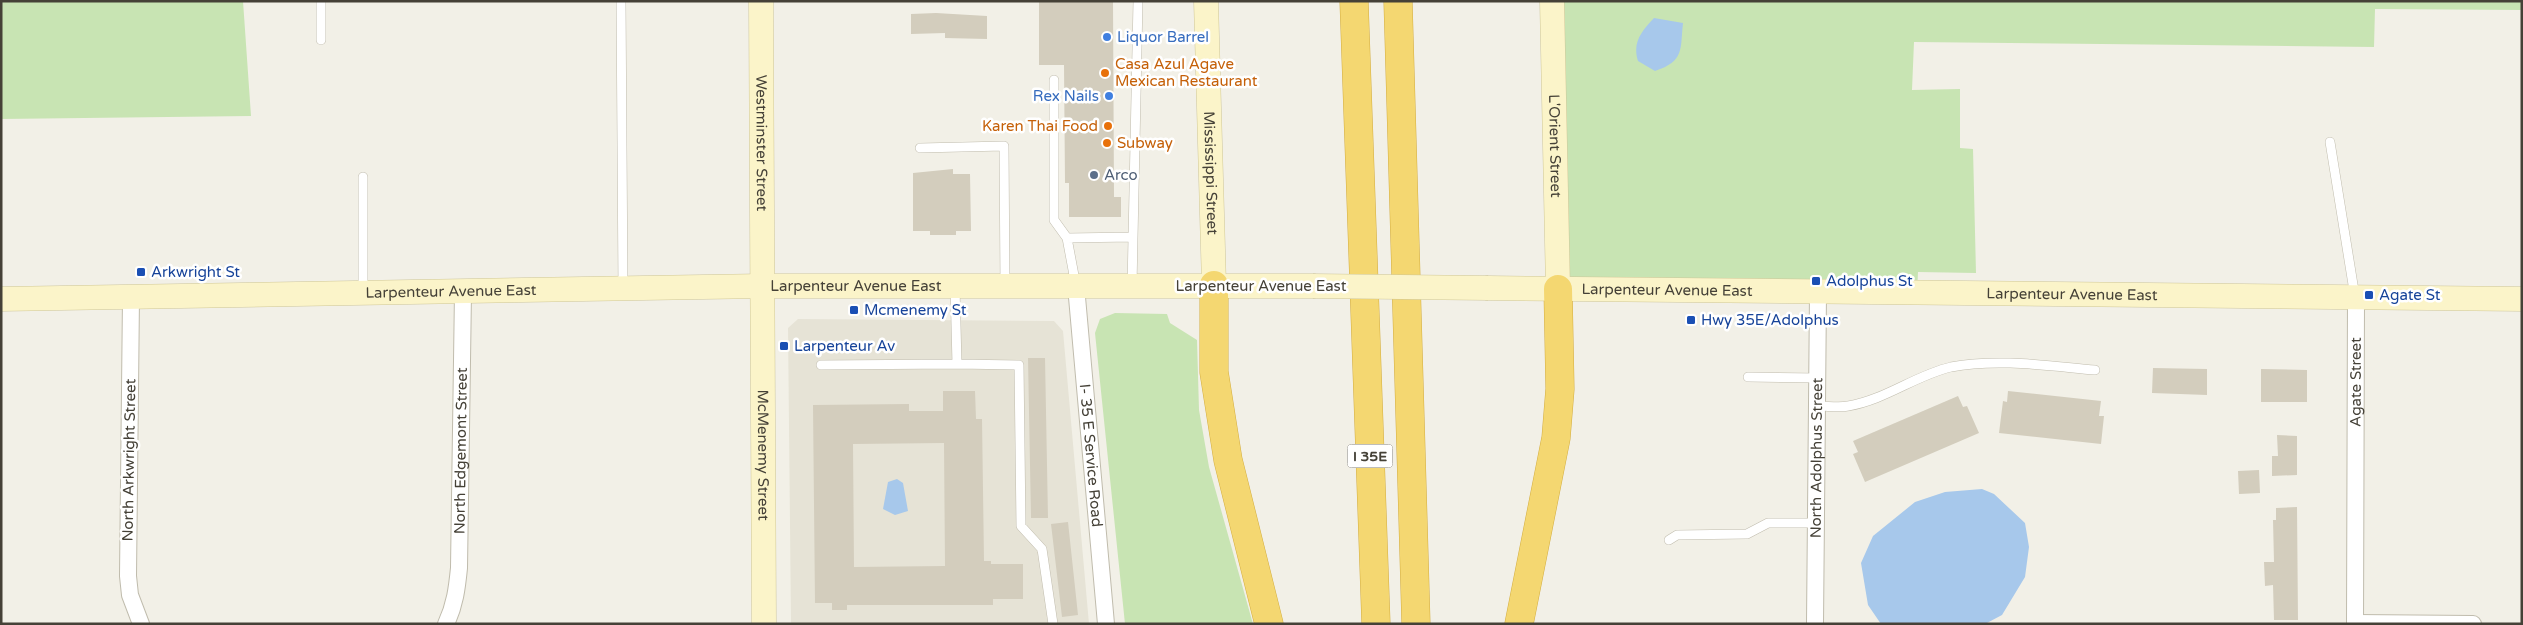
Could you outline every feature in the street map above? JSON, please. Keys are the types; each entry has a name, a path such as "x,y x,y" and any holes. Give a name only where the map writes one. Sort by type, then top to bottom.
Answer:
{"highway":[{"name":"I 35E","path":"1354,1 1376,624"},
{"name":"I 35E","path":"1398,1 1416,624"},
{"path":"1214,285 1214,372 1228,460 1269,624"},
{"path":"1519,624 1556,438 1560,389 1558,290"}],"main road":[{"name":"Westminster Street","path":"761,1 764,286"},
{"name":"Mississippi Street","path":"1206,1 1214,285"},
{"name":"L'Orient Street","path":"1552,1 1558,290"},
{"name":"Larpenteur Avenue East","path":"1,298 764,286 1214,285 1818,293 2522,299"},
{"name":"McMenemy Street","path":"764,286 764,624"}],"street":[{"name":"I- 35 E Service Road","path":"1076,286 1106,624"},
{"name":"North Edgemont Street","path":"449,617 457,593 463,292"},
{"name":"North Adolphus Street","path":"1815,624 1818,293"},
{"name":"North Arkwright Street","path":"131,297 128,576 130,595 140,622"},
{"name":"Agate Street","path":"2355,623 2356,298"},
{"path":"2355,623 2473,624"}],"lane":[{"path":"321,40 322,1"},
{"path":"621,1 623,289"},
{"path":"1132,286 1138,1"},
{"path":"1054,80 1054,220 1067,238 1076,286"},
{"name":"Agate Street","path":"2330,142 2356,298"},
{"path":"920,148 1004,146 1005,286"},
{"path":"363,177 363,293"},
{"path":"1067,238 1133,237"},
{"path":"956,286 957,364"},
{"path":"1818,406 1847,406 1864,402 1949,368 1975,364 2050,366 2095,370"},
{"path":"821,365 1019,365 1020,526 1042,549 1053,624"},
{"path":"1748,377 1818,378"},
{"path":"1669,540 1677,535 1747,534 1768,523 1817,523"}],"shaded area":[{"path":"798,319 1054,321 1063,331 1089,624 791,624 788,328"}],"green space":[{"path":"1,1 243,1 251,116 1,119"},
{"path":"1552,1 2522,1 2522,10 2375,9 2374,47 1914,42 1912,90 1960,89 1960,148 1973,149 1976,273 1918,272 1917,294 1558,289"},
{"path":"1115,313 1167,314 1170,323 1197,340 1199,410 1209,467 1253,624 1125,624 1095,333 1100,319"}],"water":[{"path":"1654,18 1683,23 1679,53 1672,63 1655,71 1638,61 1636,54 1639,37"},
{"path":"897,479 903,483 908,511 895,515 883,509 888,482"},
{"path":"1982,489 1994,494 2025,523 2029,547 2025,577 2002,615 1985,624 1881,624 1868,605 1861,563 1873,536 1915,502 1945,492"}],"building":[{"path":"1039,1 1113,1 1114,197 1121,197 1121,217 1069,217 1069,183 1065,183 1064,65 1039,65"},
{"path":"936,13 987,16 987,39 945,38 945,33 911,34 911,14"},
{"path":"953,169 953,174 970,174 971,231 956,231 956,235 930,235 930,231 913,231 913,173"},
{"path":"1028,358 1045,358 1048,518 1031,518"},
{"path":"2153,368 2207,369 2207,395 2152,393"},
{"path":"2261,369 2307,370 2307,402 2261,402"},
{"path":"943,391 975,391 976,419 982,419 984,561 991,561 991,564 1023,564 1023,599 993,599 993,605 847,605 847,610 832,610 832,603 815,603 813,405 909,404 909,411 943,411","holes":["944,443 945,566 854,567 853,444"]},
{"path":"2008,391 2101,401 2099,416 2104,416 2101,444 1999,433 2003,401 2007,402"},
{"path":"1958,396 1963,407 1967,406 1979,433 1865,482 1853,454 1858,452 1853,441"},
{"path":"2277,435 2297,436 2297,475 2272,476 2272,456 2278,456"},
{"path":"2259,470 2260,493 2239,494 2238,471"},
{"path":"2297,507 2298,620 2274,620 2273,585 2265,586 2264,562 2274,562 2273,520 2276,520 2276,508"},
{"path":"1068,522 1078,615 1062,617 1051,524"}],"place":[{"name":"Liquor Barrel","path":"1107,37"},
{"name":"Casa Azul Agave Mexican Restaurant","path":"1105,73"},
{"name":"Rex Nails","path":"1109,96"},
{"name":"Karen Thai Food","path":"1108,126"},
{"name":"Subway","path":"1107,143"},
{"name":"Arco","path":"1094,175"},
{"name":"Arkwright St","path":"141,272"},
{"name":"Adolphus St","path":"1816,281"},
{"name":"Agate St","path":"2369,295"},
{"name":"Mcmenemy St","path":"854,310"},
{"name":"Hwy 35E/Adolphus","path":"1691,320"},
{"name":"Larpenteur Av","path":"784,346"}]}
